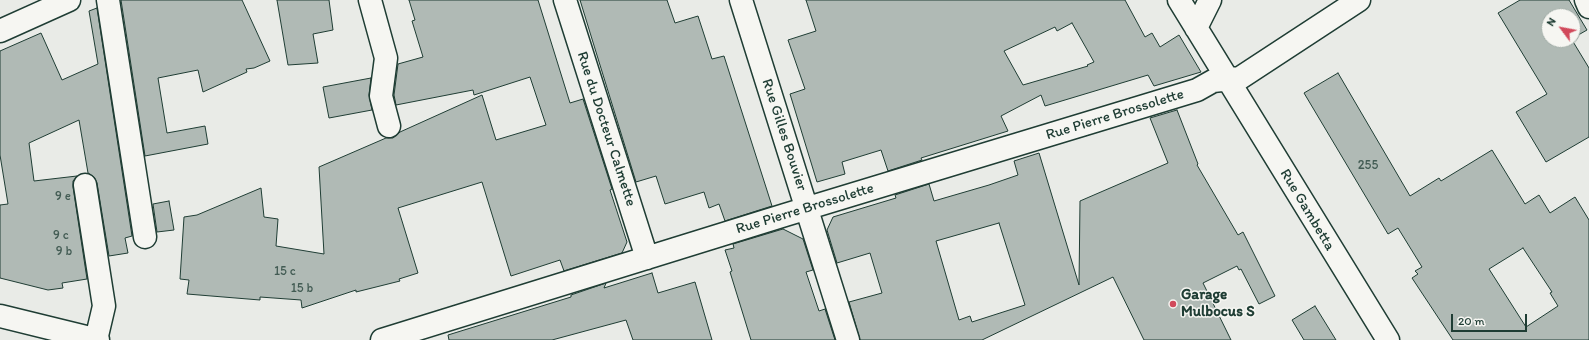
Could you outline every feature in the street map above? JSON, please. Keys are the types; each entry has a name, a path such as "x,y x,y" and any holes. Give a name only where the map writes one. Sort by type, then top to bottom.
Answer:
{"street":[{"path":"0,31 69,0"},
{"path":"108,0 145,237"},
{"path":"370,0 386,58 381,96 389,126"},
{"name":"Rue du Docteur Calmette","path":"565,0 647,258"},
{"name":"Rue Gilles Bouvier","path":"741,0 808,208 848,340"},
{"name":"Rue Gambetta","path":"1179,0 1388,340"},
{"path":"1196,28 1210,0"},
{"name":"Rue Pierre Brossolette","path":"382,340 808,208 1197,90 1213,81 1240,78 1359,0"},
{"path":"1586,0 1589,7"},
{"path":"0,316 97,340 104,306 85,185"}],"building":[{"path":"121,0 242,0 270,61 254,68 246,69 247,72 203,92 198,70 158,78 167,133 205,126 208,144 145,156"},
{"path":"277,0 329,0 333,30 313,34 318,63 288,65"},
{"path":"409,0 538,0 570,103 583,99 612,189 610,190 627,242 622,253 564,271 560,260 511,276 482,182 398,208 418,273 399,279 400,281 356,292 356,290 302,308 301,300 260,297 260,300 187,294 189,280 180,279 184,217 197,215 261,188 264,217 278,219 276,246 324,254 319,167 386,138 393,138 400,132 482,95 496,140 546,125 530,77 474,95 473,90 396,105 394,95 398,64 423,57 412,21 415,20"},
{"path":"580,0 667,0 675,23 698,16 712,59 724,56 772,206 725,221 719,204 709,208 704,192 665,204 656,176 636,182"},
{"path":"806,0 1125,0 1145,37 1152,33 1160,47 1179,35 1201,72 1154,86 1148,75 1045,106 1041,95 1001,116 1008,131 921,158 922,160 888,171 881,150 842,162 845,174 817,182 790,94 805,89 788,40 816,31","holes":["1072,23 1094,62 1087,65 1088,66 1023,85 1004,51 1055,27 1057,31"]},
{"path":"1520,0 1569,0 1574,8 1541,8 1541,48 1577,48 1589,68 1589,137 1546,162 1516,112 1547,94 1498,13"},
{"path":"97,8 132,236 125,238 128,253 109,256 97,183 94,177 88,173 79,120 29,143 34,181 77,176 73,181 73,187 87,279 62,283 63,288 48,290 0,278 0,205 8,204 0,155 0,51 41,33 62,80 98,64 89,11"},
{"path":"1581,20 1587,30 1581,33"},
{"path":"1338,73 1410,196 1439,178 1441,181 1492,150 1525,204 1539,195 1550,213 1575,197 1589,220 1589,340 1453,340 1412,278 1418,274 1415,271 1422,267 1398,228 1388,234 1304,93","holes":["1523,248 1552,292 1550,293 1558,306 1526,327 1489,269"]},
{"path":"371,78 369,95 372,110 329,118 323,87"},
{"path":"1177,110 1198,164 1197,165 1238,235 1243,232 1275,296 1259,304 1241,269 1239,270 1237,266 1203,283 1231,340 1144,340 1113,277 982,340 860,340 849,302 882,293 870,253 837,263 827,230 833,217 896,198 895,195 929,184 934,201 989,185 1018,175 1014,161 1039,153 1079,285 1080,201 1168,163 1150,118","holes":["999,223 1025,305 972,322 970,316 959,320 936,241"]},
{"path":"169,201 174,230 157,232 153,204"},
{"path":"783,229 803,239 813,270 806,272 819,311 825,309 835,340 751,340 730,272 732,271 725,250 734,248 733,244"},
{"path":"652,273 658,293 695,282 712,340 633,340 626,320 552,340 449,340 448,335 571,297 571,295 606,283 604,288"},
{"path":"1315,306 1336,340 1304,340 1292,320"}],"place":[{"name":"Garage Mulbocus S","path":"1173,304"}]}
